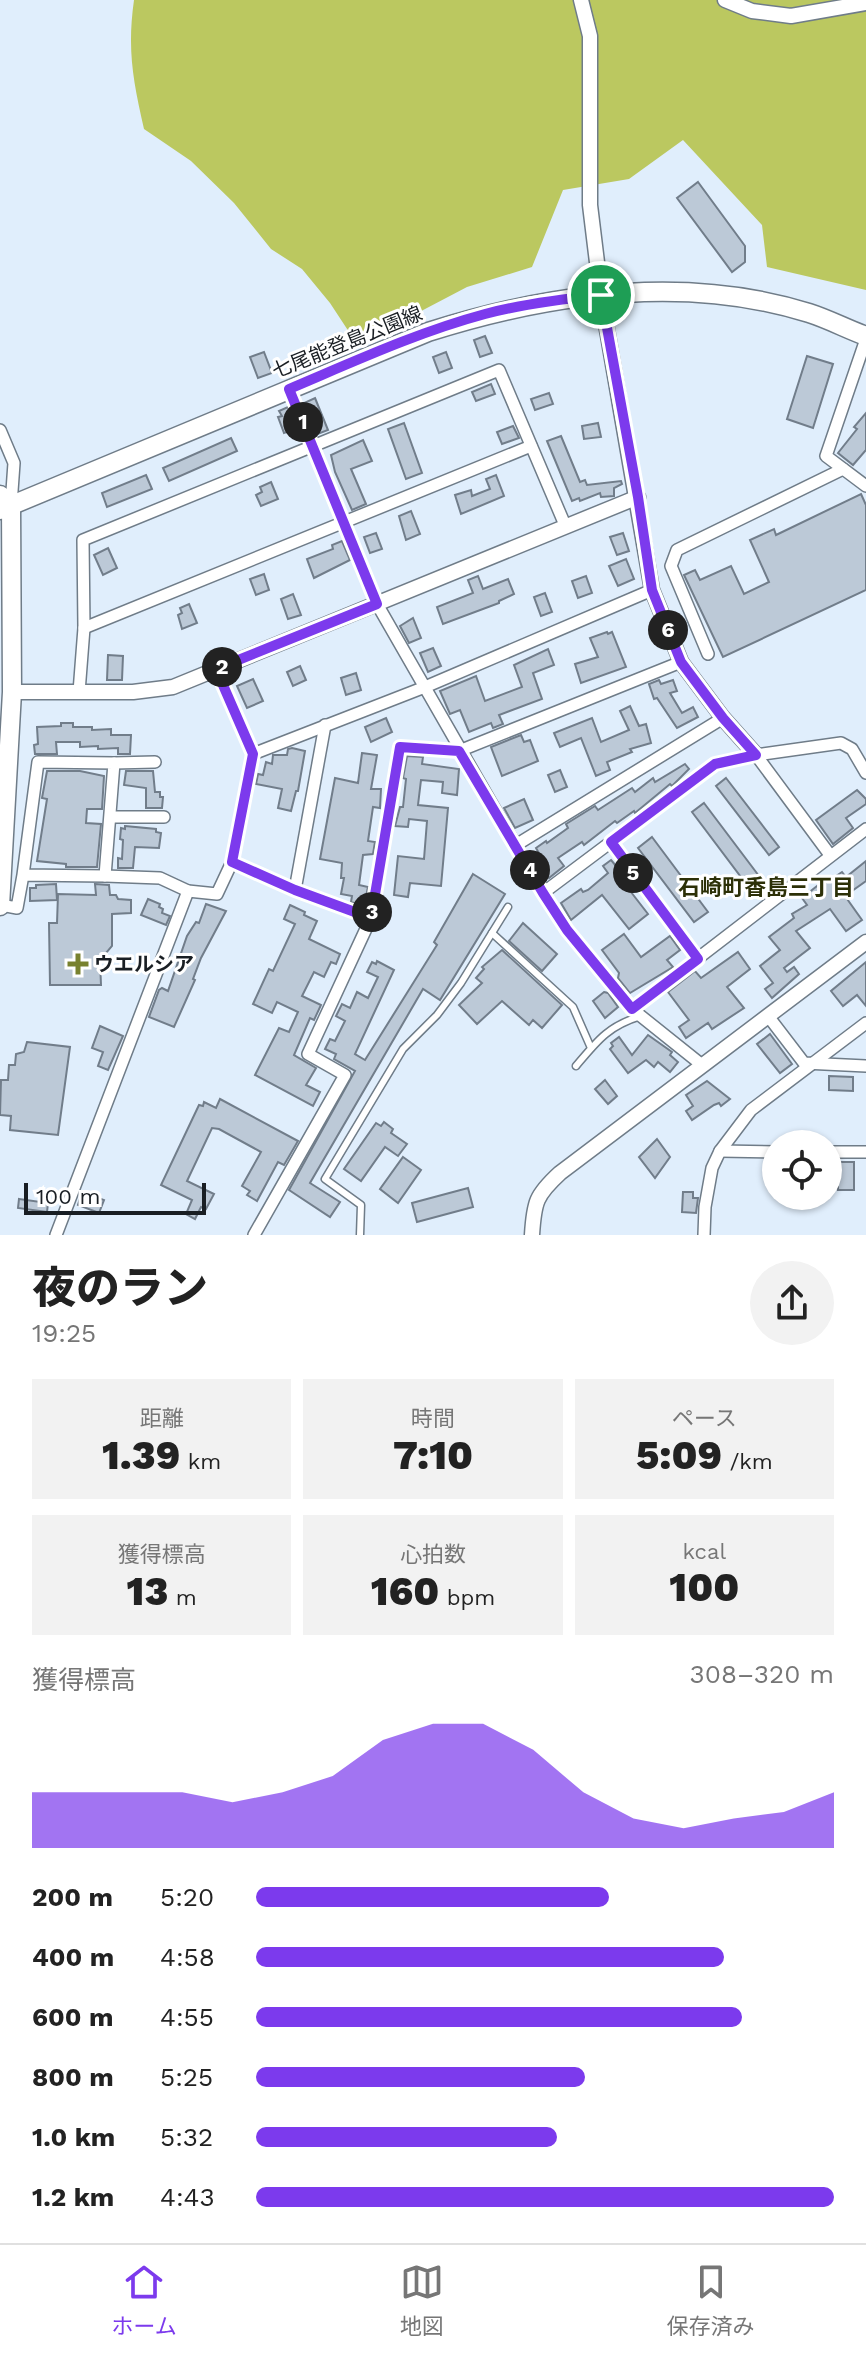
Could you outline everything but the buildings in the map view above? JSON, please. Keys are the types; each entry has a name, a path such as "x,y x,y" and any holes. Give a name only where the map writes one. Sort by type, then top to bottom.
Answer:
{"main road":[{"name":"七尾能登島公園線","path":"4,504 428,332 487,313 560,299 691,291 759,300 811,314 866,338"},
{"path":"0,905 12,692 4,504"}],"street":[{"path":"581,0 590,36 590,205 601,295 652,590 681,662 723,718 756,755 830,855"},
{"path":"725,0 752,11 791,16 866,3"},
{"path":"866,338 861,377 826,456 866,486"},
{"path":"79,692 84,628 83,540 499,370 565,525"},
{"path":"0,430 14,463 4,504"},
{"path":"312,445 377,604 543,893 567,930 636,1012 702,1065"},
{"path":"84,628 531,446"},
{"path":"708,654 671,566 677,550 843,469"},
{"path":"12,692 133,692 173,687 638,497"},
{"path":"253,754 425,687 652,590"},
{"path":"254,1235 345,1075 308,1054 371,918 400,747 459,751 681,662"},
{"path":"23,875 160,878 188,891 217,894 232,862 253,754 216,669"},
{"path":"516,845 723,718"},
{"path":"295,890 325,725"},
{"path":"543,893 715,764 841,743 852,749 866,773"},
{"path":"0,905 17,908 38,762 155,762"},
{"path":"105,876 114,763"},
{"path":"112,817 164,817"},
{"path":"636,1012 698,959 866,829"},
{"path":"611,842 698,959"},
{"path":"232,862 295,890 371,918"},
{"path":"56,1235 188,891"},
{"path":"532,1235 539,1192 560,1173 866,942"},
{"path":"768,1016 804,1063 866,1066"},
{"path":"704,1235 712,1168 720,1151 751,1110 866,1023"},
{"path":"720,1151 762,1152"},
{"path":"842,1152 866,1152"}],"lane":[{"path":"289,389 312,445"},
{"path":"360,1235 361,1205 325,1179 403,1049 453,994 508,907"},
{"path":"492,933 573,1007 591,1048"},
{"path":"576,1066 603,1033 636,1012"}],"green space":[{"path":"134,0 866,0 866,290 767,267 762,225 683,140 629,179 563,190 532,267 467,287 406,319 353,338 302,269 271,249 234,203 191,161 144,129 132,65"}],"place":[{"name":"ウエルシア","path":"78,964"}],"district":[{"name":"石崎町香島三丁目","path":"766,887"}],"route":[{"path":"601,295 652,590 681,662 723,718 756,755 715,764 611,842 698,959 632,1009 567,930 459,751 400,747 371,918 295,890 232,862 253,754 216,669 377,604 289,389 428,332 487,313 560,299 601,295"}]}
